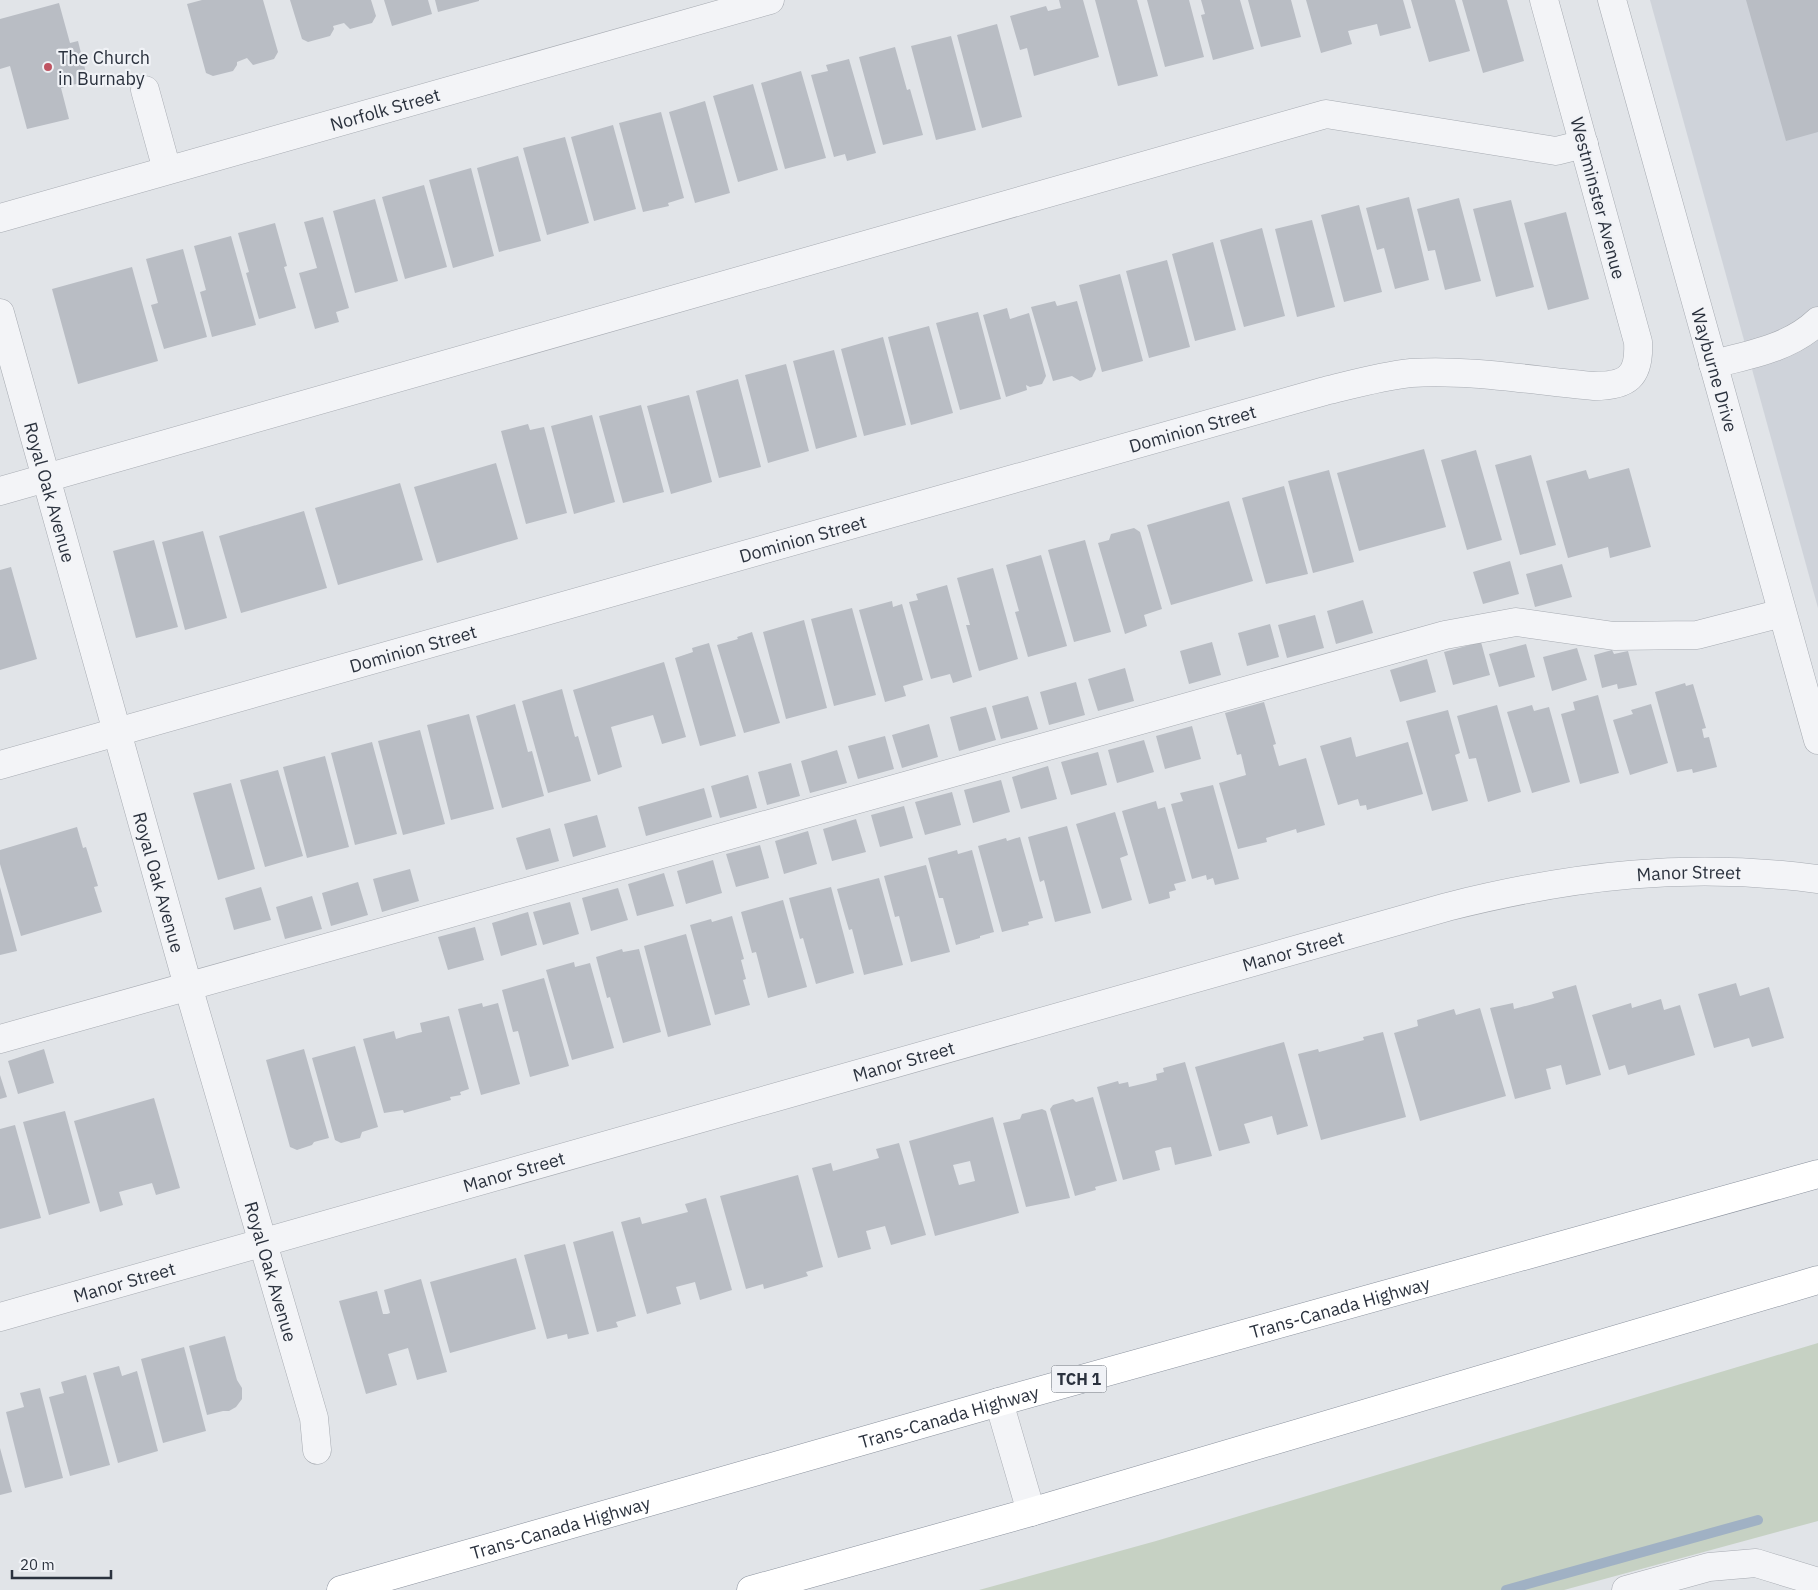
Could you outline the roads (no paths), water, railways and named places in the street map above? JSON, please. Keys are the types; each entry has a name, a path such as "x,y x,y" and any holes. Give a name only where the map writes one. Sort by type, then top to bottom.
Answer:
{"highway":[{"name":"Trans-Canada Highway","path":"341,1590 999,1402 1818,1174"},
{"path":"751,1590 1031,1512 1818,1280"}],"street":[{"name":"Norfolk Street","path":"0,218 770,0"},
{"name":"Westminster Avenue","path":"1544,0 1638,342 1636,366 1626,381 1614,385"},
{"name":"Wayburne Drive","path":"1612,0 1818,740"},
{"path":"144,90 167,170"},
{"path":"0,491 1326,114 1556,151 1584,144"},
{"name":"Royal Oak Avenue","path":"0,313 188,986 314,1418 317,1450"},
{"path":"1713,364 1757,353 1791,341 1818,321"},
{"name":"Dominion Street","path":"0,765 1370,380 1411,373 1443,373 1594,386 1614,385"},
{"path":"0,1039 1445,634 1516,622 1614,636 1697,635 1782,613"},
{"name":"Manor Street","path":"0,1317 1493,895 1552,883 1660,871 1698,870 1776,873 1818,879"},
{"path":"999,1402 1031,1512"},
{"path":"1626,1590 1709,1567 1756,1563 1818,1582"}],"waterway":[{"path":"1506,1590 1758,1520"}],"place":[{"name":"The Church in Burnaby","path":"48,67"}]}
